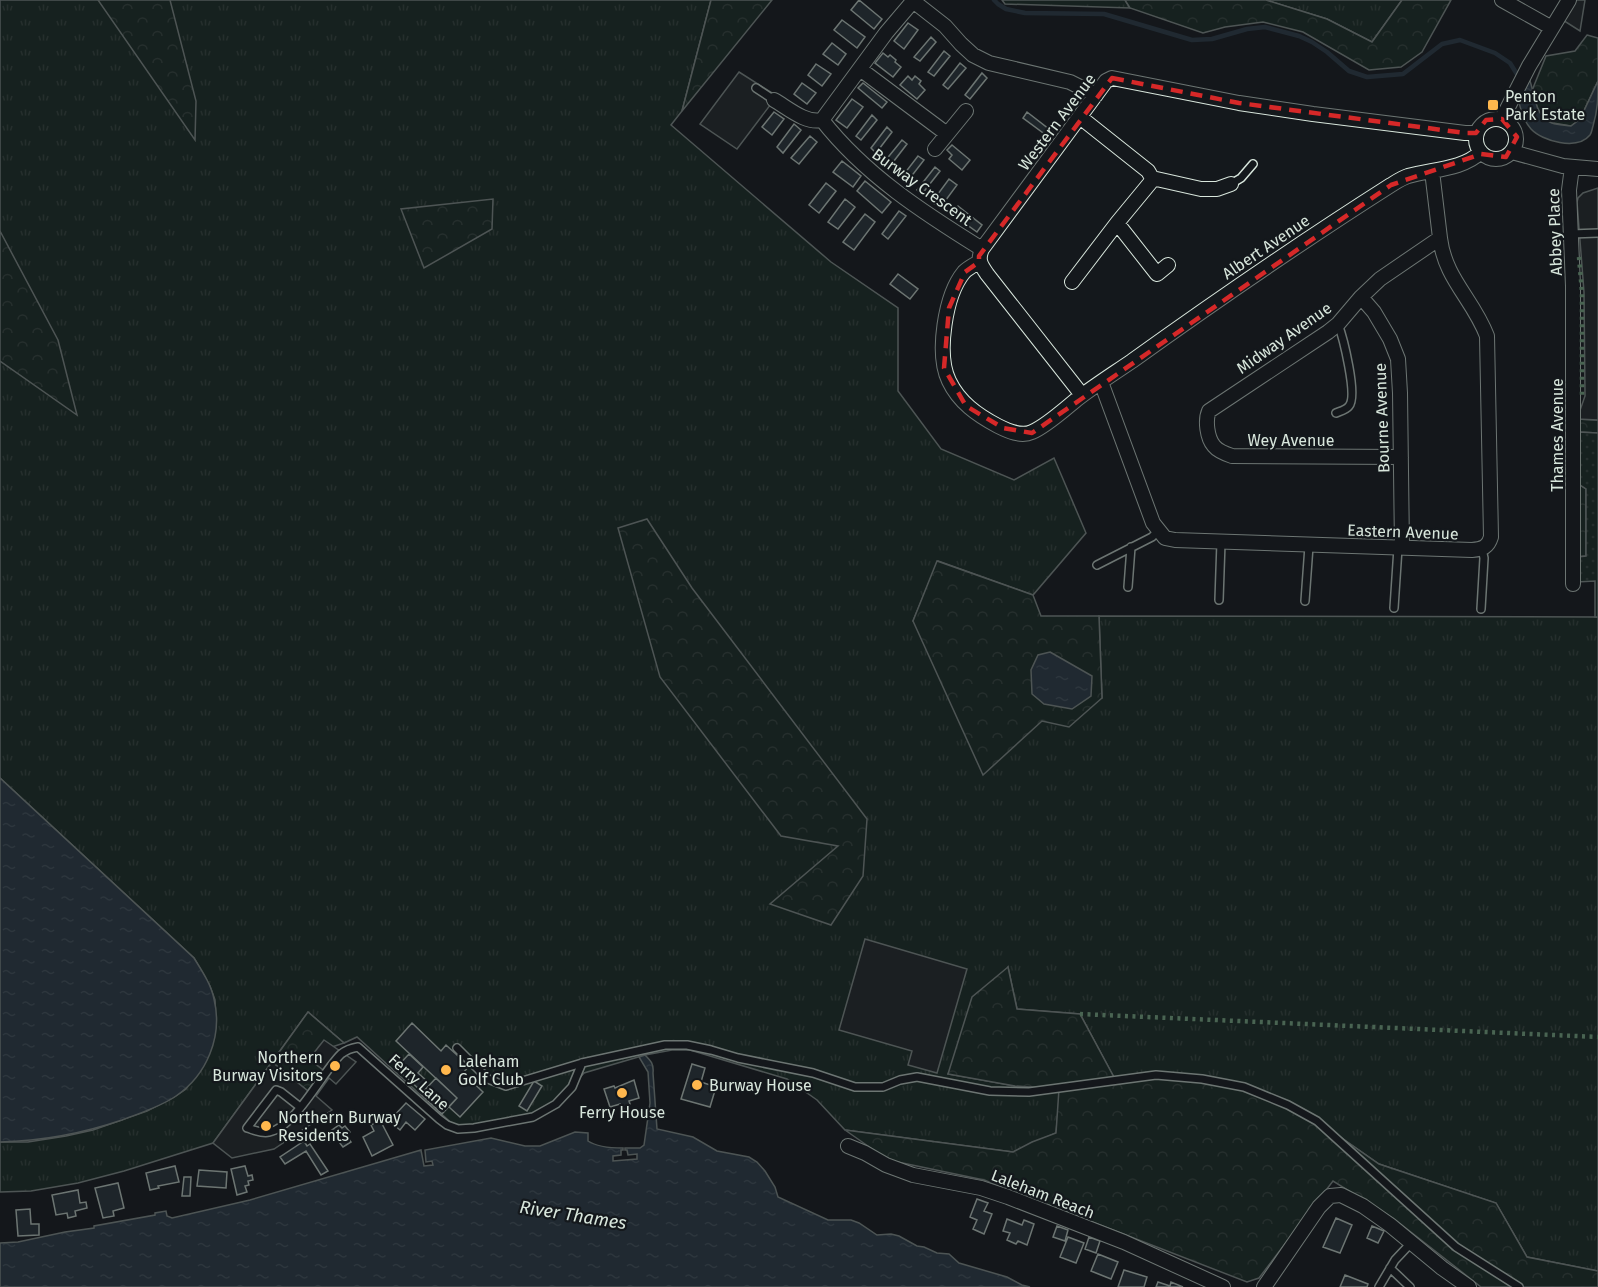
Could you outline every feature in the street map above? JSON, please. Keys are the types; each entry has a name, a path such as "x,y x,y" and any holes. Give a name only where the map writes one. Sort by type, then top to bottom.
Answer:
{"street":[{"path":"774,100 807,119 815,122 822,120 913,0 937,19 973,55 989,63 1070,82 1096,95"},
{"path":"1502,0 1552,28"},
{"path":"1502,119 1529,66 1569,0"},
{"path":"860,69 947,134"},
{"name":"Western Avenue","path":"1083,395 1032,433 1014,433 986,420 966,406 956,394 944,368 943,332 956,287 965,272 981,256 1106,81 1112,78 1239,103 1313,114 1476,133"},
{"path":"935,149 966,111"},
{"path":"1080,117 1148,171 1152,178 1201,189 1217,189 1231,184"},
{"path":"1502,119 1515,129 1516,145 1506,157 1498,160 1490,159 1478,148 1475,141 1476,133 1486,120 1502,119"},
{"name":"Burway Crescent","path":"822,120 857,159 981,256"},
{"name":"Albert Avenue","path":"1083,395 1222,297 1391,185 1406,177 1467,162 1481,152"},
{"name":"Abbey Place","path":"1512,152 1572,167 1569,190 1574,286"},
{"path":"1572,167 1598,169"},
{"path":"1432,171 1440,238"},
{"path":"1072,282 1152,178"},
{"path":"1117,223 1157,274 1168,265"},
{"name":"Midway Avenue","path":"1206,417 1209,411 1338,324 1380,279 1440,238"},
{"name":"Eastern Avenue","path":"1158,531 1166,538 1176,540 1309,546 1472,550 1482,549 1489,543 1491,537 1487,336 1478,315 1455,283 1446,265 1440,238"},
{"path":"981,256 1083,395"},
{"name":"Thames Avenue","path":"1573,584 1574,286"},
{"name":"Bourne Avenue","path":"1361,297 1374,312 1390,339 1398,359 1401,457 1400,548"},
{"path":"1101,382 1153,523 1158,531"},
{"name":"Wey Avenue","path":"1206,417 1209,436 1214,447 1232,456 1401,457"},
{"name":"Laleham Reach","path":"848,1146 886,1165 913,1175 981,1188 999,1194 1124,1242 1223,1287"},
{"path":"1264,1287 1319,1207 1330,1196 1341,1195 1363,1206 1390,1225 1469,1287"}],"lane":[{"path":"756,88 774,100"},
{"path":"1231,184 1253,164"},
{"path":"1572,234 1598,233"},
{"path":"1336,413 1349,407 1352,394 1346,352 1338,324"},
{"path":"1097,565 1152,537 1158,531"},
{"path":"1219,600 1221,542"},
{"path":"1305,601 1309,546"},
{"path":"1128,587 1131,547"},
{"path":"1394,608 1400,548"},
{"path":"1481,609 1484,558 1482,549"},
{"path":"457,1048 488,1079 506,1086 582,1063 665,1045 687,1045 813,1073 855,1087 883,1088 900,1080 917,1077 990,1091 1029,1092 1156,1075 1202,1079 1244,1087 1317,1121 1456,1247 1519,1287"},
{"name":"Ferry Lane","path":"300,1107 341,1054 348,1049 358,1047 439,1119 458,1129 533,1117 556,1104 572,1087 582,1063"},
{"path":"276,1090 282,1092 300,1107 279,1129 263,1133 247,1128 276,1090"},
{"path":"1379,1287 1395,1260 1411,1243"},
{"path":"1390,1268 1410,1287"}],"highlighted area":[{"path":"1112,78 1239,103 1465,133 1476,133 1486,120 1502,119 1517,137 1506,157 1481,154 1391,185 1032,433 1003,428 966,406 944,368 949,308 965,272 979,262 979,256"}],"green space":[{"path":"0,0 711,0 682,111 671,125 831,262 898,308 898,391 941,449 1014,480 1054,458 1086,533 1033,595 938,561 913,621 1042,721 1102,698 1099,616 1598,617 1598,1271 1527,1257 1496,1203 1379,1164 1317,1121 1116,1081 1080,1014 1017,1009 1008,967 948,1074 1015,1086 1060,1089 1056,1133 1013,1152 845,1130 817,1100 787,1079 690,1050 672,1050 645,1055 584,1073 556,1104 533,1117 458,1129 357,1037 344,1043 308,1012 213,1143 78,1183 31,1191 0,1192 0,1142 28,1142 93,1130 147,1111 174,1097 186,1089 216,1027 215,1000 194,958 0,778"},
{"path":"98,0 170,0 196,101 195,140"},
{"path":"711,0 772,0 682,111"},
{"path":"1002,0 1125,0 1130,8 1005,4"},
{"path":"1125,0 1266,0 1327,19 1372,42 1402,0 1451,0 1422,52 1401,67 1369,70 1303,32 1263,22 1225,27 1203,33 1130,8"},
{"path":"1266,0 1402,0 1372,42 1327,19"},
{"path":"1587,35 1598,38 1598,81 1580,119 1571,126 1553,123 1545,119 1537,108 1533,88 1546,56 1575,51"},
{"path":"493,199 492,229 424,268 401,209"},
{"path":"0,231 58,340 77,415 0,361"},
{"path":"1577,419 1598,420 1598,433 1578,432"},
{"path":"1578,432 1598,433 1598,617 1595,617 1595,581 1577,582 1577,557 1586,556 1586,489 1577,483"},
{"path":"1577,483 1586,489 1586,556 1577,557"},
{"path":"647,519 692,588 867,819 863,876 831,925 770,904 838,846 781,836 660,677 618,528"},
{"path":"937,561 1033,595 1041,616 1099,616 1102,698 1069,727 1042,721 983,775 913,621"},
{"path":"1008,967 1017,1009 1080,1014 1116,1081 1156,1075 1244,1087 1317,1121 1379,1164 1496,1203 1527,1257 1598,1271 1598,1287 1481,1287 1393,1218 1333,1181 1259,1278 1247,1282 984,1180 888,1160 845,1130 1013,1152 1056,1133 1059,1089 1015,1086 948,1074 972,997"},
{"path":"308,1012 344,1043 309,1058 324,1070 308,1091 272,1062"}],"shaded area":[{"path":"1569,0 1585,0 1580,31 1558,17"},
{"path":"739,72 777,96 737,149 700,124"},
{"path":"1598,188 1598,420 1577,419 1585,396 1584,292 1577,202 1583,193"},
{"path":"865,939 967,969 937,1073 908,1065 912,1051 839,1030"},
{"name":"Northern Burway Residents","path":"324,1040 356,1062 336,1084 329,1078 316,1096 332,1110 274,1149 232,1158 213,1143 272,1062 308,1091 323,1070 309,1059"}],"water":[{"path":"1529,78 1538,110 1546,120 1571,126 1580,119 1598,81 1597,109 1590,135 1584,140 1569,143 1551,140 1531,129 1524,118 1518,99"},
{"path":"1050,652 1092,676 1091,696 1072,709 1044,704 1032,694 1031,670 1038,655"},
{"path":"0,778 194,958 213,993 216,1027 210,1054 204,1066 187,1087 176,1096 150,1110 76,1133 0,1142"},
{"name":"River Thames","path":"645,1055 653,1067 657,1129 693,1137 717,1151 749,1157 765,1171 778,1197 828,1220 851,1220 877,1235 899,1236 917,1246 937,1253 949,1254 959,1263 1007,1277 1030,1287 0,1287 0,1243 18,1242 94,1228 94,1226 166,1211 167,1216 172,1218 250,1200 421,1150 424,1166 433,1165 432,1161 426,1162 425,1150 491,1138 525,1146 540,1146 575,1132 588,1133 588,1141 596,1145 623,1148 621,1155 613,1156 613,1161 637,1159 637,1154 628,1155 625,1148 640,1148 644,1145 650,1103 648,1072 639,1057"}],"building":[{"path":"859,0 882,19 874,29 851,10"},
{"path":"842,20 865,37 857,48 834,30"},
{"path":"908,23 918,30 904,49 894,41"},
{"path":"931,37 936,42 920,61 914,57"},
{"path":"832,43 846,54 838,65 823,54"},
{"path":"944,51 950,56 934,76 928,72"},
{"path":"883,53 888,57 890,55 901,67 893,77 875,63"},
{"path":"960,63 966,68 948,89 943,85"},
{"path":"816,64 831,74 822,86 808,75"},
{"path":"982,73 987,78 970,99 965,95"},
{"path":"908,76 912,80 915,76 921,81 919,84 925,90 917,99 900,85"},
{"path":"802,83 816,93 807,104 794,94"},
{"path":"863,83 887,102 882,108 858,88"},
{"path":"852,99 863,107 847,128 836,120"},
{"path":"774,112 784,119 772,135 762,127"},
{"path":"1027,112 1054,133 1050,138 1023,118"},
{"path":"872,115 877,120 861,140 856,136"},
{"path":"794,124 801,130 783,153 777,147"},
{"path":"887,127 892,132 876,153 871,148"},
{"path":"810,136 817,142 799,164 791,158"},
{"path":"902,140 907,144 890,166 885,161"},
{"path":"952,145 970,160 962,170 949,159 952,155 947,150"},
{"path":"918,156 924,160 907,182 901,178"},
{"path":"842,161 861,176 853,187 833,172"},
{"path":"935,167 940,171 922,194 917,190"},
{"path":"949,179 957,185 940,208 932,202"},
{"path":"865,181 891,202 882,213 857,191"},
{"path":"826,183 836,191 819,213 809,205"},
{"path":"845,199 855,207 838,229 828,222"},
{"path":"958,206 982,225 977,232 952,214"},
{"path":"899,211 906,216 888,239 882,234"},
{"path":"865,214 875,222 854,250 843,242"},
{"path":"898,274 918,289 910,299 890,284"},
{"name":"Laleham Golf Club","path":"412,1023 441,1051 446,1045 469,1066 463,1073 483,1092 460,1117 449,1107 457,1098 396,1041"},
{"path":"409,1054 423,1067 418,1073 427,1081 420,1090 396,1068"},
{"name":"Burway House","path":"692,1064 705,1068 701,1082 716,1087 710,1107 681,1099"},
{"path":"436,1078 457,1098 442,1114 421,1094"},
{"name":"Ferry House","path":"634,1080 639,1098 629,1101 630,1104 624,1109 620,1107 620,1104 610,1107 604,1089 614,1086 615,1088"},
{"path":"534,1081 542,1086 527,1111 519,1106"},
{"path":"406,1103 425,1119 415,1130 406,1122 400,1130 394,1125 398,1121 393,1117"},
{"path":"380,1120 393,1145 372,1156 363,1137 374,1131 371,1125"},
{"path":"339,1125 342,1128 345,1126 350,1132 346,1135 351,1142 343,1147 335,1137 330,1142 325,1135"},
{"path":"304,1141 307,1146 310,1144 328,1171 321,1175 306,1151 285,1164 280,1157"},
{"path":"175,1166 179,1182 150,1190 146,1173"},
{"path":"245,1166 248,1176 252,1175 253,1180 248,1181 249,1185 245,1186 247,1192 237,1195 231,1169"},
{"path":"199,1170 227,1172 226,1188 197,1186"},
{"path":"184,1177 191,1177 190,1196 182,1196"},
{"path":"118,1183 124,1208 113,1211 114,1216 103,1218 95,1188"},
{"path":"78,1190 80,1203 86,1202 87,1208 75,1211 76,1216 68,1218 67,1213 56,1215 52,1195"},
{"path":"977,1199 988,1203 984,1211 992,1214 984,1234 973,1229 977,1220 970,1217"},
{"path":"30,1209 31,1224 39,1224 39,1235 18,1236 16,1210"},
{"path":"1336,1218 1352,1225 1340,1253 1323,1247"},
{"path":"1007,1219 1022,1225 1024,1220 1034,1224 1027,1245 1007,1240 1010,1233 1003,1231"},
{"path":"1057,1226 1068,1230 1065,1241 1053,1237"},
{"path":"1372,1226 1384,1231 1378,1243 1367,1238"},
{"path":"1068,1237 1084,1243 1076,1263 1060,1257"},
{"path":"1089,1237 1100,1241 1096,1253 1085,1249"},
{"path":"1098,1254 1118,1262 1111,1279 1091,1271"},
{"path":"1124,1270 1147,1277 1144,1287 1118,1287"},
{"path":"1345,1275 1368,1284 1367,1287 1340,1287"},
{"path":"1158,1282 1170,1286 1171,1282 1183,1287 1156,1287"}],"waterway":[{"path":"994,0 1006,9 1025,13 1104,14 1192,40 1212,39 1247,29 1265,27 1312,42 1349,71 1367,77 1403,74 1442,44 1460,40 1495,53 1510,63 1520,79"}],"hedge":[{"path":"1579,257 1582,292 1582,395"},
{"path":"1080,1014 1598,1037"}],"place":[{"name":"Penton Park Estate","path":"1493,105"},
{"name":"Northern Burway Visitors","path":"335,1066"},
{"name":"Laleham Golf Club","path":"446,1070"},
{"name":"Burway House","path":"697,1085"},
{"name":"Ferry House","path":"622,1093"},
{"name":"Northern Burway Residents","path":"266,1126"}]}
